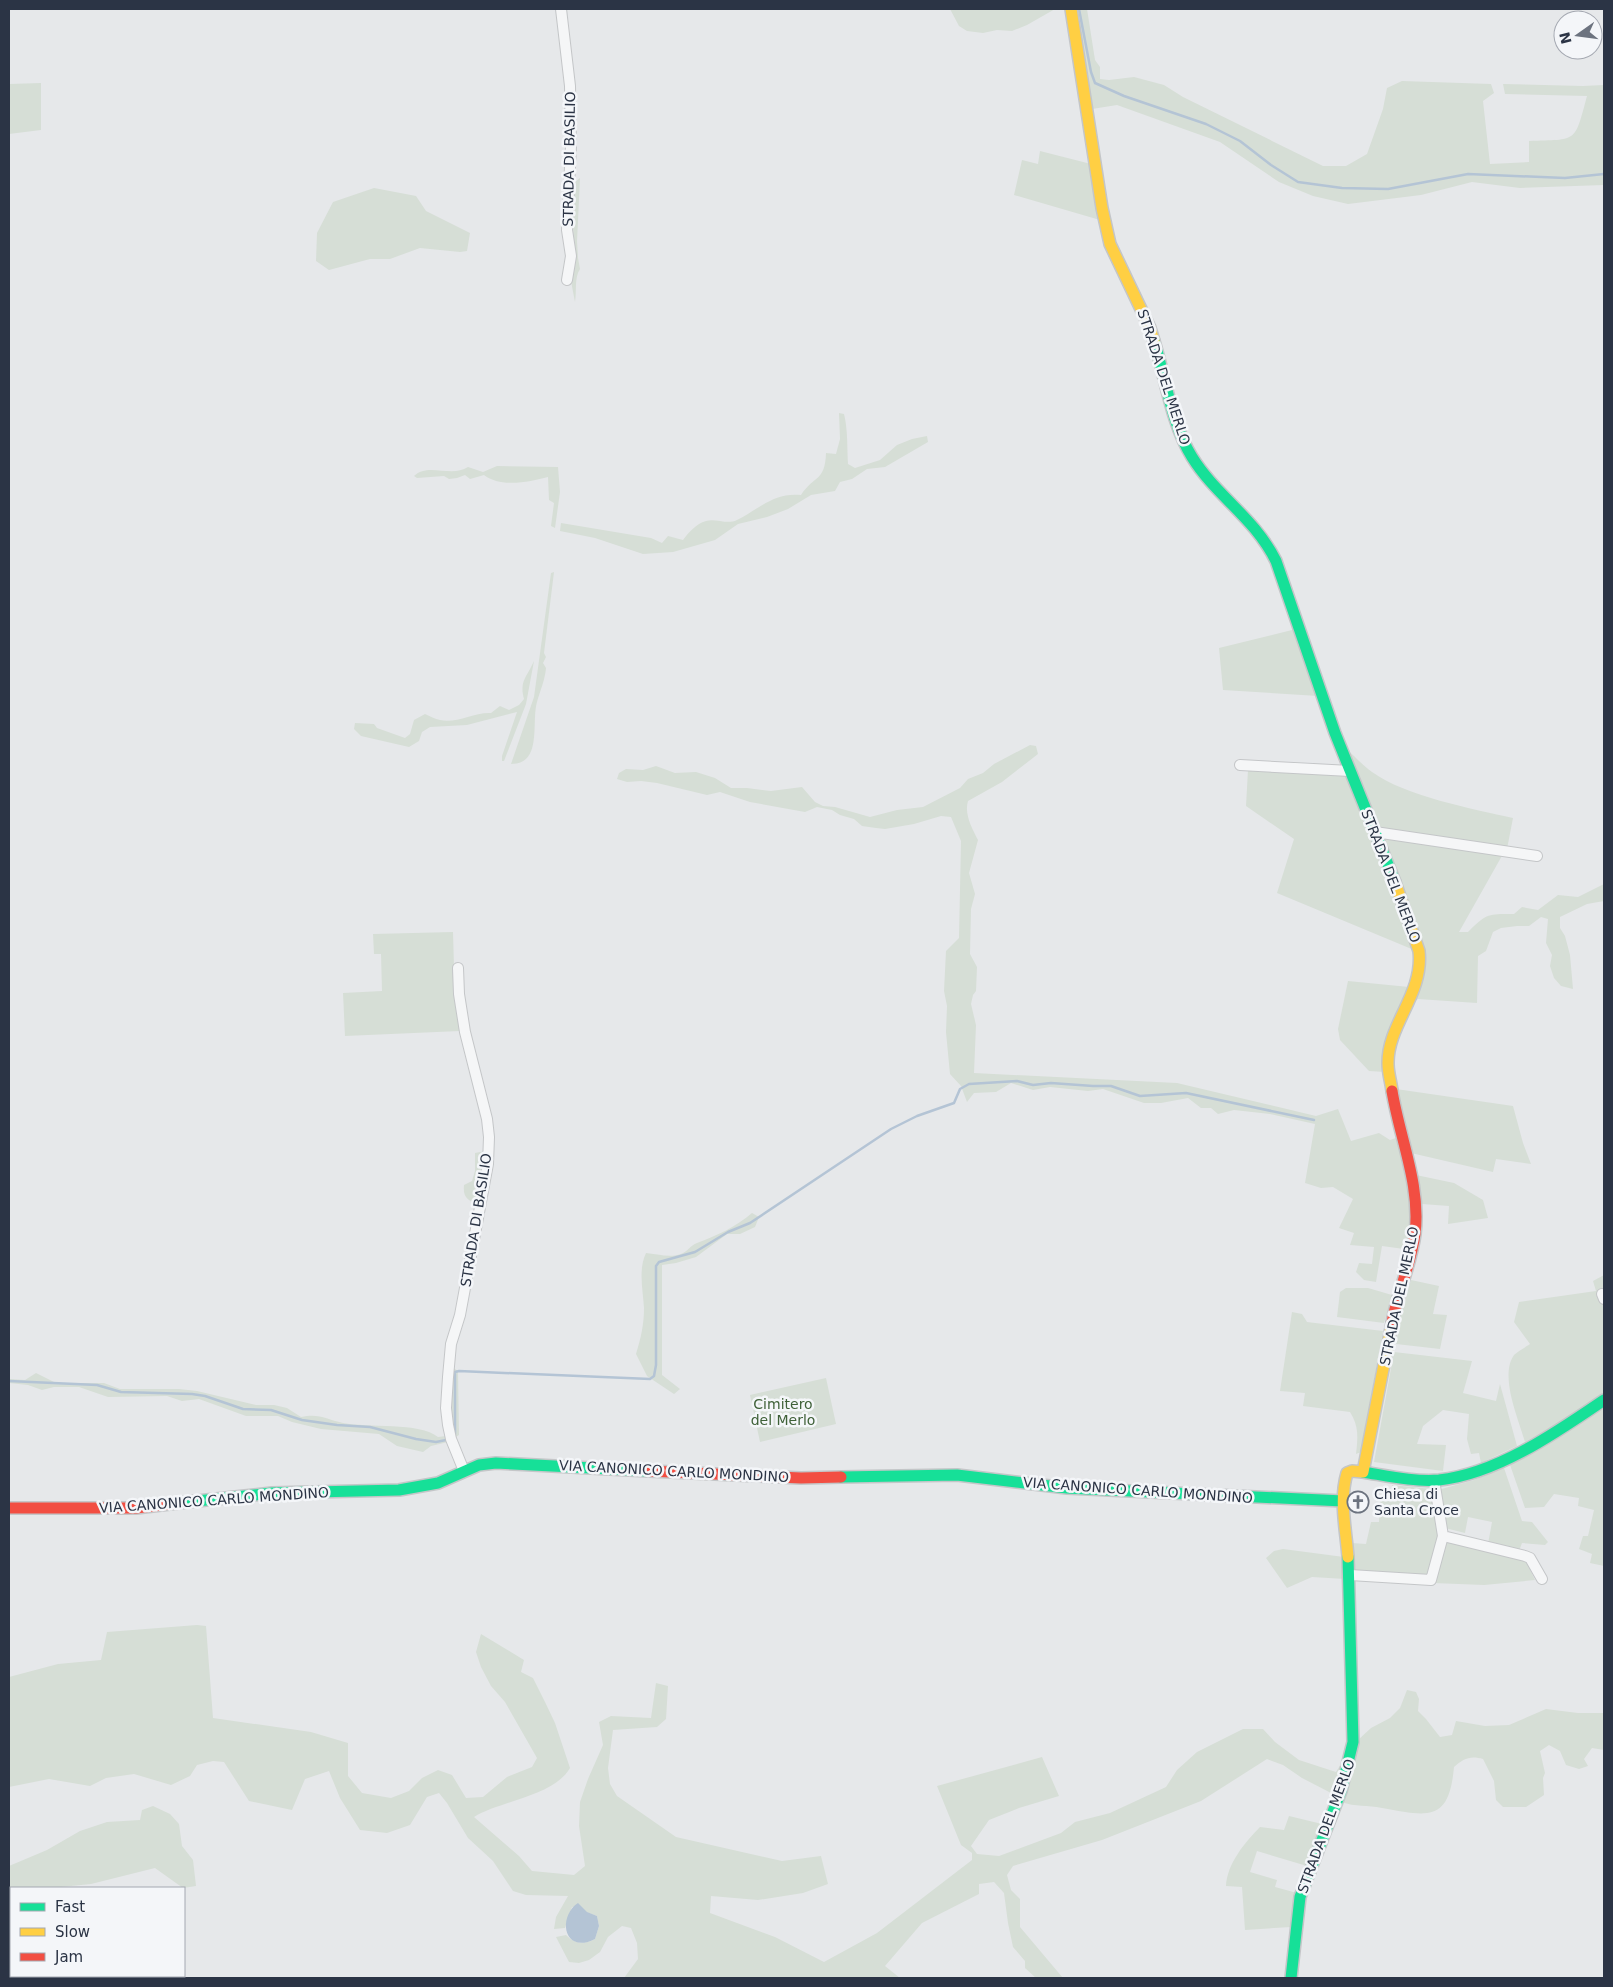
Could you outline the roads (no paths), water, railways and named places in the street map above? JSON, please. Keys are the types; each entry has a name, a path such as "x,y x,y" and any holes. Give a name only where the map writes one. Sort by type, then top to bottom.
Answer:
{"street":[{"name":"STRADA DI BASILIO","path":"561,9 567,48 571,111 571,180 568,230 571,256 567,280"},
{"name":"STRADA DEL MERLO","path":"1071,9 1102,208 1110,244 1150,328 1174,415 1192,457 1205,474 1254,526 1268,545 1276,561 1286,585 1335,733 1404,905 1419,951 1418,979 1392,1042 1388,1063 1393,1095 1412,1177 1416,1220 1410,1260 1394,1311 1363,1472 1352,1471 1347,1474 1344,1483 1343,1501 1350,1575 1353,1707 1351,1756 1341,1790 1300,1897 1296,1922 1296,1954 1291,1978"},
{"path":"1240,765 1350,771"},
{"path":"1375,832 1537,856"},
{"name":"STRADA DI BASILIO","path":"458,968 465,1032 487,1119 489,1137 488,1164 460,1314 451,1344 448,1377 446,1408 448,1425 451,1439 464,1471"},
{"path":"1363,1472 1434,1480 1471,1473 1504,1459 1560,1430 1604,1400"},
{"name":"VIA CANONICO CARLO MONDINO","path":"9,1508 136,1508 272,1493 398,1490 438,1483 480,1464 496,1463 801,1478 957,1475 1067,1488 1343,1501"},
{"path":"1350,1575 1431,1580 1443,1536 1434,1480"},
{"path":"1443,1536 1530,1558 1542,1579"}],"water":[{"path":"578,1903 587,1912 597,1916 599,1926 595,1939 585,1943 576,1942 570,1938 567,1932 567,1917 571,1909"}],"waterway":[{"path":"1079,9 1091,72 1095,83 1124,96 1206,124 1240,141 1271,165 1298,182 1342,188 1388,189 1468,174 1565,178 1604,174"},
{"path":"455,1434 455,1372 650,1379 654,1376 656,1365 656,1266 659,1262 695,1252 728,1232 750,1223 891,1129 917,1116 954,1103 960,1089 969,1084 1017,1081 1033,1085 1051,1083 1111,1086 1140,1096 1186,1093 1314,1120"},
{"path":"9,1381 97,1385 121,1392 192,1394 205,1396 243,1409 271,1410 302,1420 370,1427 416,1439 436,1442 446,1440"}],"place":[{"name":"Chiesa di Santa Croce","path":"1358,1502"}],"park label":[{"name":"Cimitero del Merlo","path":"783,1412"}]}
